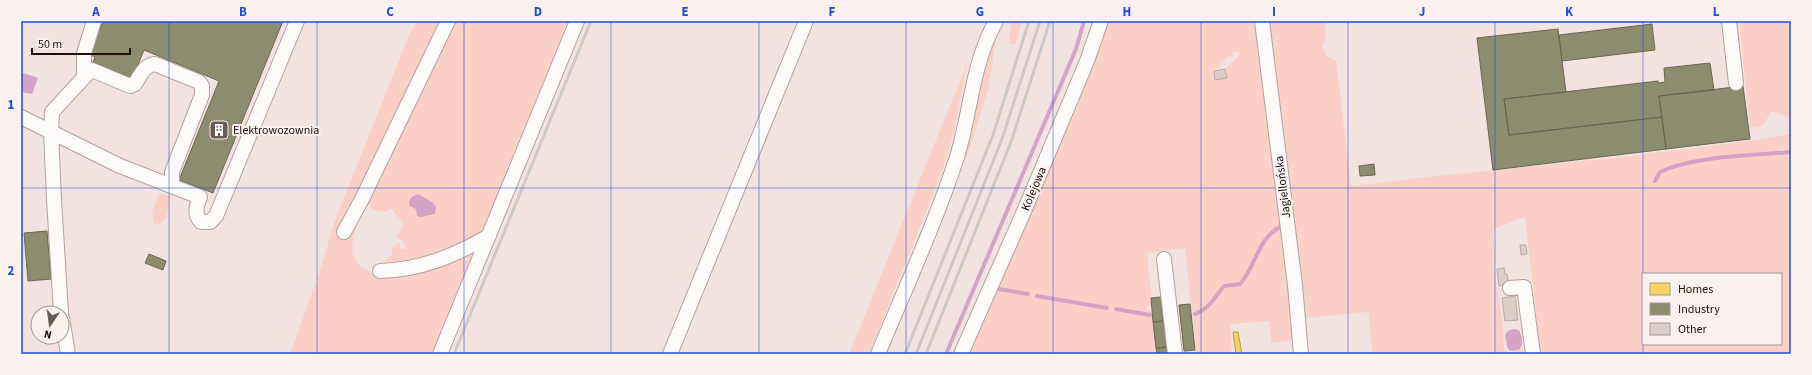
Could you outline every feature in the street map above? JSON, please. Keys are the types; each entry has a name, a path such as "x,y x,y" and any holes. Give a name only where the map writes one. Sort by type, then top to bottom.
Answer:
{"street":[{"path":"84,76 84,53 94,21"},
{"path":"200,197 196,213 200,222 206,223 213,220 297,21"},
{"path":"344,232 362,199 448,21"},
{"path":"440,354 577,21"},
{"path":"670,354 806,21"},
{"path":"878,354 950,176 962,140 980,58 986,40 996,21"},
{"name":"Kolejowa","path":"962,354 1026,209 1087,61 1101,21"},
{"name":"Jagiellońska","path":"1262,21 1295,285 1301,354"},
{"path":"1729,21 1736,82"},
{"path":"60,305 56,246 51,131 52,112 84,76 92,70 130,86 135,84 144,69 150,64 155,64 199,82 202,86 202,95 172,172 172,186"},
{"path":"21,117 120,166 220,204"},
{"path":"380,271 410,269 431,263 452,255 488,236"},
{"path":"1164,259 1175,354"},
{"path":"1510,288 1524,286 1532,354"}],"shaded area":[{"path":"418,21 569,21 432,354 290,354 320,271 335,220 410,33","holes":["427,199 432,202 435,214 417,216 416,209","368,202 373,210 385,212 392,209 403,223 401,230 396,237 403,242 406,249 400,249 401,244 396,244 393,248 392,255 385,260 374,273 360,266 355,259 353,251 354,234"]},
{"path":"1011,21 1022,21 1015,45 1009,44"},
{"path":"1103,21 1259,21 1295,340 1271,343 1269,321 1230,324 1232,354 1195,354 1194,351 1196,350 1185,248 1147,253 1152,305 1147,307 1147,311 1151,310 1156,354 965,354","holes":["1233,51 1239,52 1240,55 1225,69 1227,78 1215,80 1213,71 1216,68 1219,68 1221,61 1226,60 1227,57 1233,56"]},
{"path":"1264,21 1325,21 1326,35 1322,47 1327,56 1336,61 1351,186 1681,150 1791,134 1791,353 1540,354 1535,333 1536,313 1525,217 1505,224 1494,230 1494,269 1502,319 1504,350 1509,353 1523,349 1522,354 1373,354 1369,312 1303,318"},
{"path":"1739,21 1791,21 1791,116 1787,117 1772,111 1762,126 1750,128"},
{"path":"997,33 988,90 970,148 887,354 885,354 969,141 987,58"},
{"path":"967,64 953,136 942,172 869,354 849,354"},
{"path":"21,72 38,78 32,94 21,92"},
{"path":"160,193 171,197 166,217 160,224 154,223 152,211"},
{"path":"418,194 432,202 436,207 435,214 421,217 417,216 416,209 409,206 409,201"},
{"path":"1513,329 1519,330 1522,343 1519,350 1510,351 1507,347 1505,335 1508,331"}],"building: Homes":[{"path":"1233,332 1238,332 1242,354 1234,354 1236,353"}],"building: Industry":[{"name":"Elektrowozownia","path":"103,21 283,21 213,193 179,180 219,81 144,50 132,79 93,62 95,57 88,54 98,29 100,30"},
{"path":"1652,24 1655,50 1562,61 1559,35"},
{"path":"1558,29 1566,92 1504,99 1509,135 1662,117 1666,149 1493,170 1477,38"},
{"path":"1710,63 1714,90 1659,96 1662,117 1509,135 1504,99 1658,81 1658,83 1665,82 1664,68"},
{"path":"1743,86 1750,139 1666,149 1659,96"},
{"path":"1374,164 1375,175 1360,176 1359,166"},
{"path":"47,231 51,279 28,281 24,233"},
{"path":"149,254 166,261 163,270 145,263"},
{"path":"1161,297 1163,321 1153,322 1151,298"},
{"path":"1190,304 1195,350 1184,351 1179,305"},
{"path":"1163,321 1167,347 1156,348 1153,322"},
{"path":"1167,347 1168,354 1157,354 1156,348"}],"building: Other":[{"path":"1225,69 1227,78 1215,80 1214,71"},
{"path":"1520,245 1526,245 1527,254 1521,255"},
{"path":"1504,268 1509,284 1499,286 1497,269"},
{"path":"1515,296 1518,320 1505,321 1502,298"}],"waterway":[{"path":"946,354 1076,49 1084,21"},
{"path":"1655,181 1660,172 1706,159 1791,152"},
{"path":"1195,314 1208,306 1224,286 1240,284 1268,236 1283,226"},
{"path":"999,289 1028,294"},
{"path":"1037,296 1107,308"},
{"path":"1116,309 1150,315"}],"railway":[{"path":"454,354 591,21"},
{"path":"905,354 993,135 1029,21"},
{"path":"916,354 1002,139 1040,21"},
{"path":"926,354 1011,142 1050,21"}],"place":[{"name":"Elektrowozownia","path":"219,130"}]}
